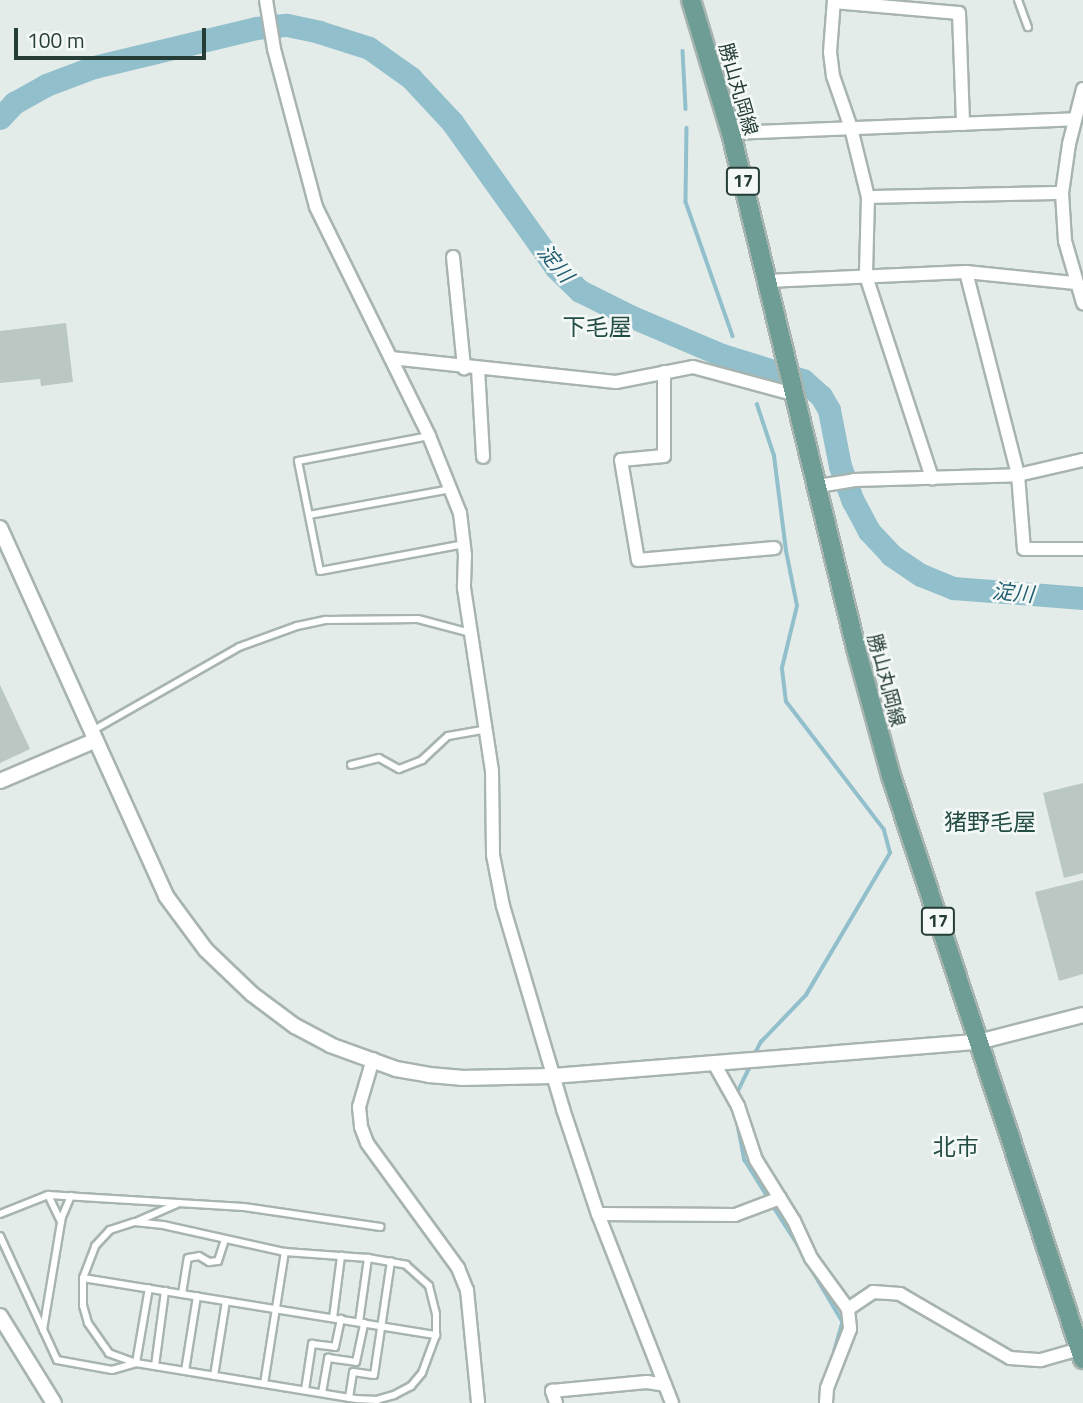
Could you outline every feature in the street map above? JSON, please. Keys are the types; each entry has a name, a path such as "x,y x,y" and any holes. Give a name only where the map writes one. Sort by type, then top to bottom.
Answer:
{"main road":[{"name":"勝山丸岡線","path":"691,0 731,133 767,281 823,485 856,648 891,776 1082,1354"}],"street":[{"path":"932,478 866,276 868,197 851,128 833,76 830,52 834,1 959,13 963,124"},
{"path":"267,6 274,49 316,207 429,436 460,513 464,544 464,588 488,728 493,855 503,906 553,1076 598,1214 672,1403"},
{"path":"1083,89 1062,192 1065,241 1075,283 1083,303"},
{"path":"731,133 1075,119"},
{"path":"868,197 1062,192"},
{"path":"453,257 483,457"},
{"path":"767,281 967,272 1075,283"},
{"path":"967,272 1018,475 1024,549 1083,549"},
{"path":"391,358 616,382 693,368 796,391"},
{"path":"664,372 664,456 621,460 638,560 774,548"},
{"path":"823,485 854,480 1018,475 1083,460"},
{"path":"0,528 166,896 206,950 252,994 295,1026 330,1045 396,1069 461,1078 553,1076 978,1042 1083,1014"},
{"path":"0,781 94,736"},
{"path":"373,1059 359,1107 361,1127 367,1143 458,1268 467,1290 478,1403"},
{"path":"715,1065 738,1106 756,1160 780,1198 811,1258 848,1309 850,1329 827,1388 826,1403"},
{"path":"598,1214 735,1214 780,1198"},
{"path":"848,1309 873,1292 900,1294 1010,1358 1041,1360 1082,1354"},
{"path":"0,1316 54,1403"},
{"path":"556,1403 552,1391 648,1382 665,1385"}],"lane":[{"path":"1018,0 1028,27"},
{"path":"429,436 298,461 320,571 464,544"},
{"path":"309,514 452,489"},
{"path":"94,736 239,647 297,626 326,620 418,619 472,633"},
{"path":"351,765 379,758 399,769 422,760 448,736 488,728"},
{"path":"48,1195 61,1223"},
{"path":"0,1214 48,1195 244,1207 382,1227"},
{"path":"42,1332 61,1223 65,1205 71,1196"},
{"path":"135,1222 285,1252 368,1258 406,1265 429,1286 436,1314 436,1335 422,1373 411,1386 377,1400 349,1398 136,1363 109,1353 97,1340 83,1306 83,1278 95,1246 110,1230 181,1202"},
{"path":"0,1236 57,1360 112,1370 136,1363"},
{"path":"182,1294 188,1258 199,1256 209,1262 218,1261 225,1239"},
{"path":"264,1384 285,1252"},
{"path":"305,1390 312,1344 335,1347 341,1256"},
{"path":"322,1393 328,1358 356,1362 368,1258"},
{"path":"349,1398 353,1372 374,1374 391,1261"},
{"path":"83,1278 436,1335"},
{"path":"136,1363 149,1288"},
{"path":"155,1366 165,1291"},
{"path":"185,1371 197,1296"},
{"path":"214,1376 226,1301"}],"building":[{"path":"66,323 73,382 41,386 40,379 0,383 0,331"},
{"path":"0,685 30,749 0,763"},
{"path":"1083,783 1083,873 1064,878 1043,793"},
{"path":"1083,880 1083,974 1059,981 1035,892"}],"waterway":[{"name":"淀川","path":"0,118 14,103 46,85 94,67 256,28 287,25 369,48 411,78 452,122 556,268 580,291 630,316 722,355 803,380 821,396 829,410 840,466 853,501 869,531 891,555 921,575 953,588 1083,598"},
{"path":"683,51 686,109"},
{"path":"687,128 686,202 733,336"},
{"path":"754,1055 761,1042 806,995 890,853 884,830 786,702 782,668 797,606 786,551 774,456 757,405"},
{"path":"737,1093 750,1066"},
{"path":"738,1125 745,1160 768,1197"},
{"path":"772,1204 800,1248"},
{"path":"814,1273 843,1322 835,1350"}],"district":[{"name":"下毛屋","path":"597,327"},
{"name":"猪野毛屋","path":"990,822"},
{"name":"北市","path":"956,1147"}]}
